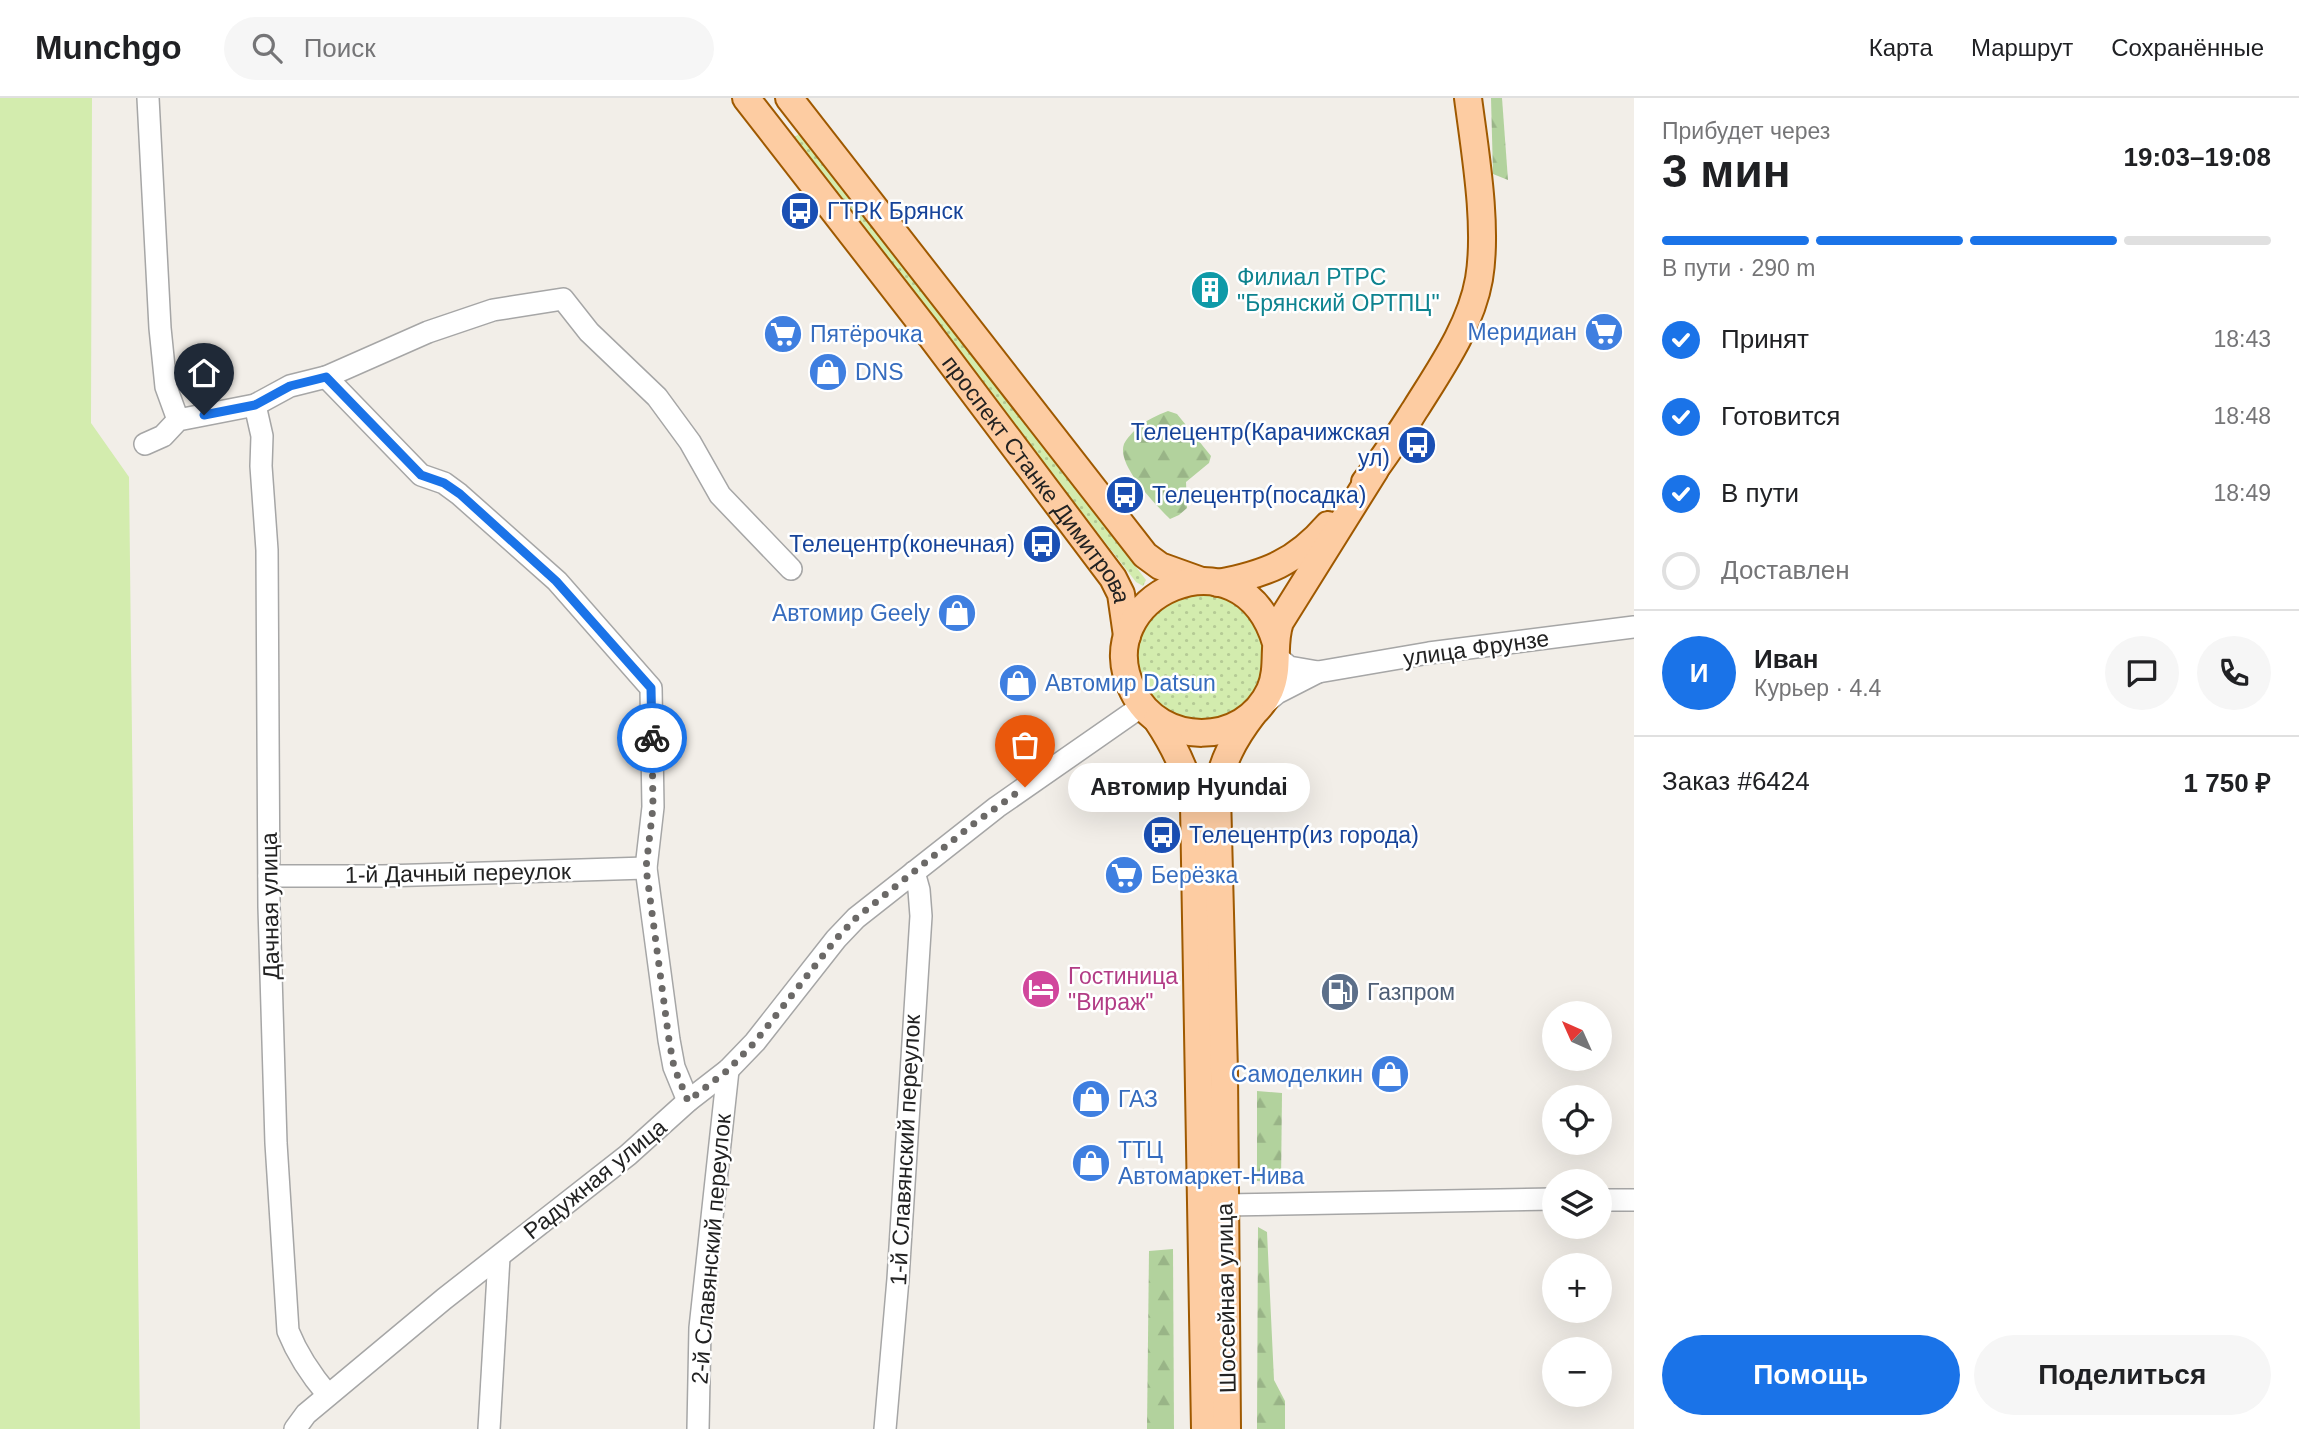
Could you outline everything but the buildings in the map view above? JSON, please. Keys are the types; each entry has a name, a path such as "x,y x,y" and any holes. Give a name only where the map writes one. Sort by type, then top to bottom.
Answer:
{"main road":[{"name":"проспект Станке Димитрова","path":"746,98 1114,578 1121,594 1127,636"},
{"name":"проспект Станке Димитрова","path":"788,98 1145,555 1160,566 1209,582"},
{"path":"762,119 788,98"},
{"path":"1375,470 1326,528 1298,555 1259,574 1209,582 1186,582 1160,592 1140,611 1127,636 1124,657 1132,690 1150,713 1180,731 1206,733 1231,727 1253,713 1269,692 1274,680 1277,631 1285,612 1447,358 1469,313 1481,260 1482,231 1468,98"},
{"path":"1209,582 1241,592 1260,608 1267,619 1277,650"},
{"name":"Шоссейная улица","path":"1150,713 1179,756 1194,805 1205,1429"},
{"name":"Шоссейная улица","path":"1227,1429 1217,794 1223,762 1235,738 1253,713"}],"street":[{"path":"148,98 160,328 166,387 178,420"},
{"path":"145,444 163,436 178,420 255,405 290,386 326,377 428,332 493,310 563,299 589,332 657,397 690,442 720,495 791,569"},
{"path":"326,377 421,475 444,483 460,494 556,581 651,688 653,807 646,868 669,1040 674,1067 688,1101"},
{"name":"Дачная улица","path":"255,405 262,436 261,466 267,550 269,876 276,1143 288,1331 305,1366 328,1395"},
{"name":"улица Фрунзе","path":"1318,672 1429,653 1634,627"},
{"path":"1277,650 1289,667 1318,672"},
{"path":"1253,713 1277,693 1318,672"},
{"name":"Радужная улица","path":"295,1429 306,1414 328,1395 444,1299 628,1155 688,1101 728,1070 769,1026 836,939 856,918 996,807 1150,713"},
{"name":"1-й Дачный переулок","path":"269,876 383,876 646,868"},
{"name":"1-й Славянский переулок","path":"885,1429 898,1279 921,916 919,890 914,872"},
{"name":"2-й Славянский переулок","path":"698,1429 700,1328 728,1070"},
{"path":"1225,1205 1542,1199"},
{"path":"1612,1200 1634,1200"},
{"path":"489,1429 499,1256"}],"green space":[{"path":"0,98 92,98 91,423 129,477 140,1429 0,1429"},
{"path":"1491,98 1502,98 1508,180 1493,174"},
{"path":"799,134 1143,576 1146,580 1143,586 1136,582 794,142 793,138"},
{"path":"1168,411 1177,414 1211,456 1209,463 1186,482 1187,508 1170,519 1131,473 1123,453 1125,442 1138,427"},
{"path":"1217,592 1257,621 1267,662 1254,696 1232,715 1204,722 1176,717 1148,695 1135,654 1140,632 1168,599"},
{"path":"1257,1091 1282,1093 1281,1183 1257,1181"},
{"path":"1258,1227 1267,1232 1274,1380 1285,1401 1285,1429 1257,1429"},
{"path":"1173,1249 1174,1429 1147,1429 1149,1251"}],"way so far":[{"path":"652,738 653,807 646,868 669,1040 674,1067 688,1101 728,1070 755,1042 836,939 856,918 972,825 1025,787"}],"place":[{"name":"ГТРК Брянск","path":"800,211"},
{"name":"Филиал РТРС \"Брянский ОРТПЦ\"","path":"1210,290"},
{"name":"Меридиан","path":"1604,332"},
{"name":"Пятёрочка","path":"783,334"},
{"name":"DNS","path":"828,372"},
{"name":"Телецентр(Карачижская ул)","path":"1417,445"},
{"name":"Телецентр(посадка)","path":"1125,495"},
{"name":"Телецентр(конечная)","path":"1042,544"},
{"name":"Автомир Geely","path":"957,613"},
{"name":"Автомир Datsun","path":"1018,683"},
{"name":"Автомир Hyundai","path":"1025,787"},
{"name":"Телецентр(из города)","path":"1162,835"},
{"name":"Берёзка","path":"1124,875"},
{"name":"Гостиница \"Вираж\"","path":"1041,989"},
{"name":"Газпром","path":"1340,992"},
{"name":"Самоделкин","path":"1390,1074"},
{"name":"ГАЗ","path":"1091,1099"},
{"name":"ТТЦ Автомаркет-Нива","path":"1091,1163"}],"route":[{"path":"204,415 255,405 290,386 326,377 421,475 444,483 460,494 556,581 651,688 652,738"}]}
